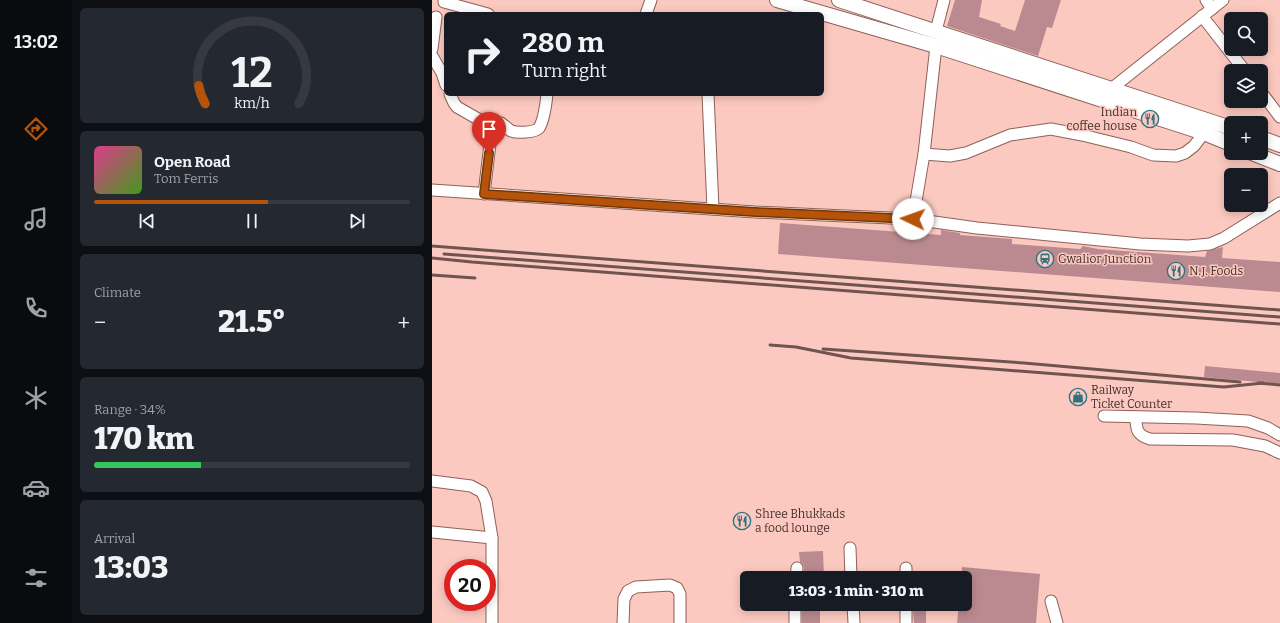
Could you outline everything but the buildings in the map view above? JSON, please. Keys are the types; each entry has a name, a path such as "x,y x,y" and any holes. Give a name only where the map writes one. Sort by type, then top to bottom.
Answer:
{"main road":[{"path":"777,0 818,12"},
{"path":"839,0 1224,126"},
{"path":"824,14 936,46 1204,133 1224,141"},
{"path":"1268,141 1280,145"},
{"path":"1268,159 1280,164"}],"street":[{"path":"647,12 651,0"},
{"path":"936,31 944,0"},
{"path":"1111,89 1202,16 1209,4 1223,0"},
{"path":"432,49 434,19 444,1 481,12"},
{"path":"1202,16 1240,64"},
{"path":"913,219 924,154 936,46"},
{"path":"432,56 444,79"},
{"path":"451,96 457,107 492,127"},
{"path":"492,127 501,123 511,131 529,132 536,130 545,112 547,96"},
{"path":"708,96 713,209"},
{"path":"1268,101 1280,117"},
{"path":"484,194 492,127"},
{"path":"924,154 950,156 966,152 1010,135 1051,129 1131,147 1153,155 1176,156 1185,153 1194,146 1204,133"},
{"path":"432,190 755,212 913,219 985,229 1140,244 1188,246 1210,244 1224,238 1280,203"},
{"path":"1104,416 1248,421 1268,428 1280,435"},
{"path":"1136,417 1138,432 1143,437 1150,439 1233,440 1265,446 1280,453"},
{"path":"432,481 471,486 482,492 486,501 492,538 492,623"},
{"path":"432,532 492,538"},
{"path":"850,548 851,571"},
{"path":"624,623 624,599 628,591 636,587 670,585 677,588 680,594 680,623"},
{"path":"1051,600 1058,623"},
{"path":"795,623 796,611"},
{"path":"853,611 854,623"},
{"path":"906,611 906,623"}],"railway":[{"path":"432,246 1280,310"},
{"path":"444,254 1280,317"},
{"path":"432,258 1280,324"},
{"path":"432,275 475,278"},
{"path":"770,345 796,347 851,358 1224,387 1263,383"},
{"path":"823,349 1024,363 1240,382"},
{"path":"1258,383 1280,385"}],"place":[{"name":"Indian coffee house","path":"1150,119"},
{"name":"Gwalior Junction","path":"1045,259"},
{"name":"N.J. Foods","path":"1176,271"},
{"name":"Railway Ticket Counter","path":"1078,397"},
{"name":"Shree Bhukkads a food lounge","path":"742,521"}],"route":[{"path":"489,153 484,194 755,212 913,219"}]}
